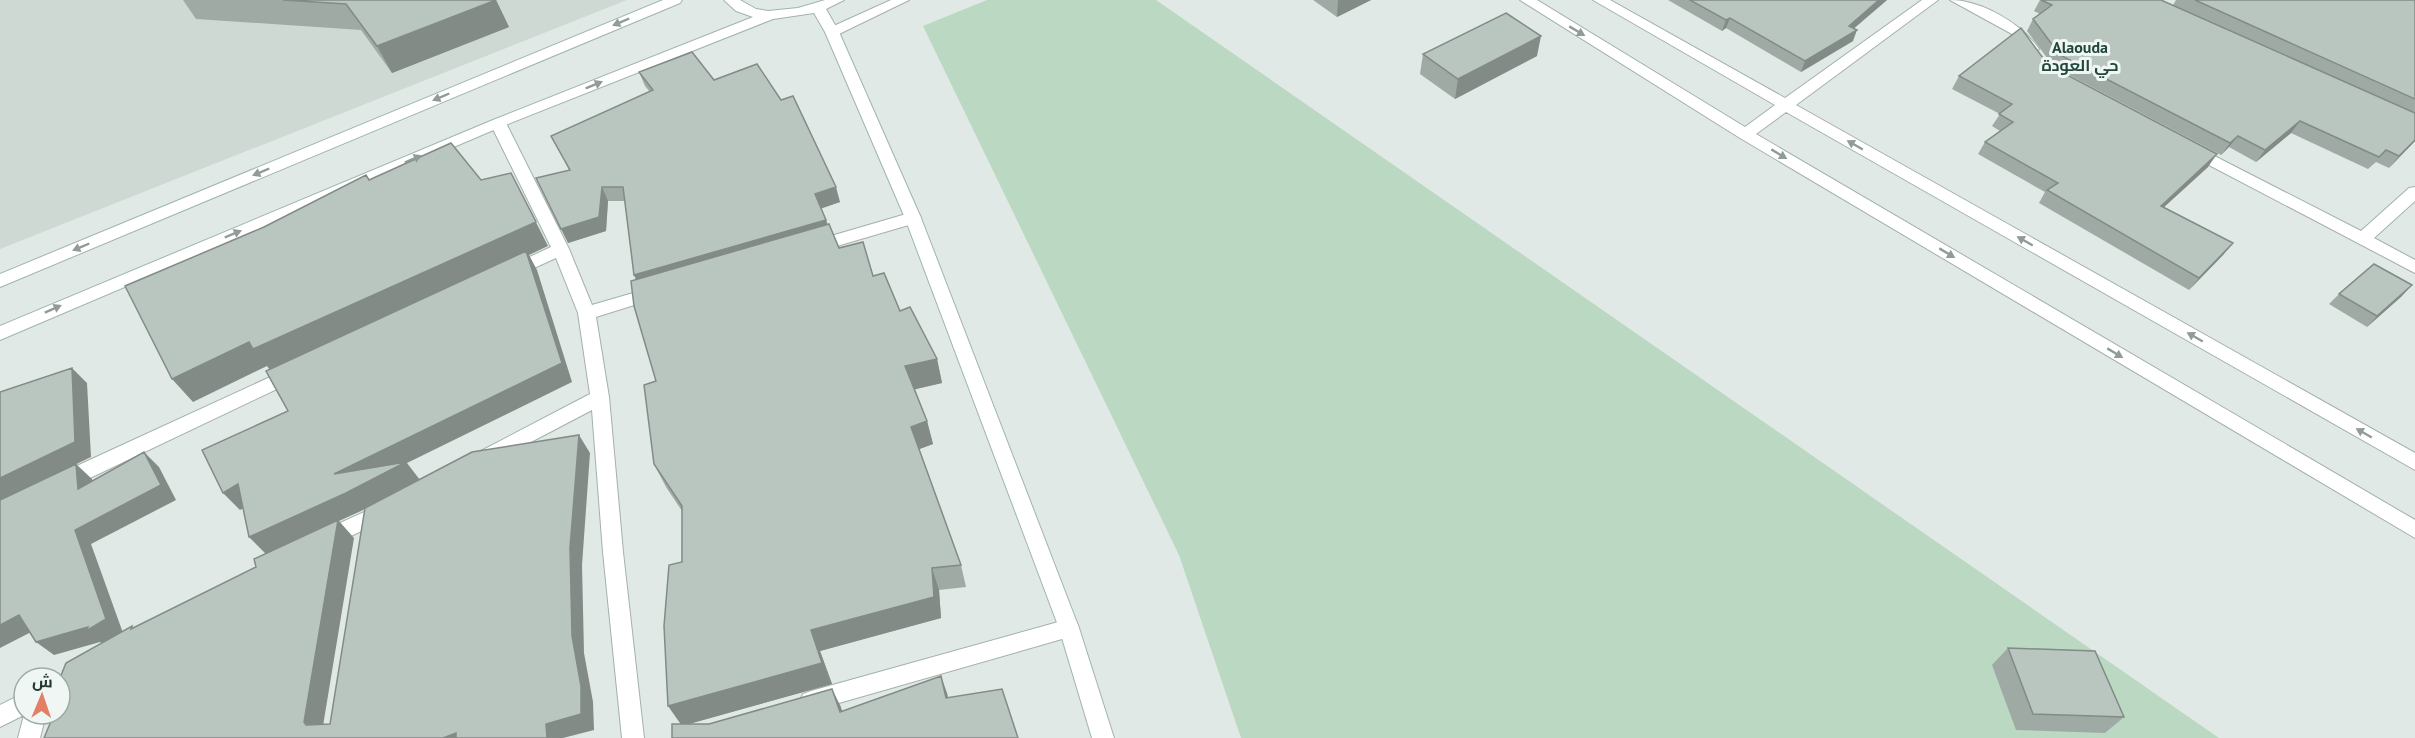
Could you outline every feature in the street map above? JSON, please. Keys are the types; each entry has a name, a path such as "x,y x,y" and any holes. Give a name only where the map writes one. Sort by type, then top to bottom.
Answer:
{"street":[{"path":"0,281 675,0"},
{"path":"730,0 751,11 771,15 795,14 819,8 837,0"},
{"path":"832,32 902,0"},
{"path":"1527,0 1745,134 2415,530"},
{"path":"1600,0 2415,462"},
{"path":"1745,134 1931,0"},
{"path":"1957,0 2017,31 2039,61"},
{"path":"819,8 832,32 913,218 1069,628 1102,738"},
{"path":"0,333 498,123 771,15"},
{"path":"498,123 561,249 586,313 600,397 613,552 633,738"},
{"path":"2183,145 2415,267"},
{"path":"2363,239 2415,192"},
{"path":"800,250 913,218"},
{"path":"498,279 561,249"},
{"path":"586,313 676,286"},
{"path":"52,487 306,367"},
{"path":"474,464 600,397"},
{"path":"306,548 400,502"},
{"path":"365,542 369,519"},
{"path":"796,706 1069,628"}],"shaded area":[{"path":"0,0 627,0 0,249"}],"green space":[{"path":"987,0 1156,0 2219,738 1241,738 1179,555 923,26"}],"building":[{"path":"283,0 496,0 377,46 346,4"},
{"path":"1690,0 1879,0 1849,26 1857,30 1805,61 1730,18 1726,20"},
{"path":"2041,0 2161,0 2415,113 2415,140 2399,156 2386,150 2379,157 2300,121 2265,150 2238,136 2230,143 2060,55 2033,19 2052,5"},
{"path":"2195,0 2415,0 2415,99"},
{"path":"1506,13 1541,36 1458,79 1423,54"},
{"path":"2021,28 2048,65 2217,154 2161,206 2233,243 2199,278 2047,190 2058,183 1985,142 2013,122 1999,114 2012,104 1959,76"},
{"path":"692,52 714,80 757,64 781,100 793,96 836,187 815,194 826,220 634,275 623,187 602,187 599,217 561,229 536,178 570,170 551,136 653,90 639,72"},
{"path":"451,143 481,180 511,173 536,222 253,349 249,342 172,379 125,286 264,227 366,175 369,180"},
{"path":"829,224 839,248 863,242 873,276 884,273 900,311 910,307 937,359 905,366 927,421 911,427 961,565 932,568 934,597 811,630 822,663 668,706 664,626 669,565 682,562 682,506 654,464 644,385 656,381 634,306 631,281"},
{"path":"526,251 562,363 334,474 406,462 346,493 249,537 238,484 223,493 202,450 288,411 266,371"},
{"path":"2374,264 2412,285 2377,316 2339,294"},
{"path":"72,368 75,442 0,478 0,392"},
{"path":"579,435 570,548 572,636 581,686 581,714 546,724 547,738 456,738 456,733 443,738 44,738 49,726 72,726 72,666 65,666 66,663 132,626 131,629 256,567 254,559 338,520 304,722 306,725 330,724 365,508 472,452"},
{"path":"144,452 161,485 75,530 106,619 86,631 88,627 36,642 19,615 0,625 0,500 76,464 78,489"},
{"path":"2008,648 2095,651 2124,717 2033,714"},
{"path":"941,676 946,698 1002,689 1018,738 672,738 672,724 709,724 832,689 840,712"}],"district":[{"name":"Alaouda حي العودة","path":"2080,56"}]}
